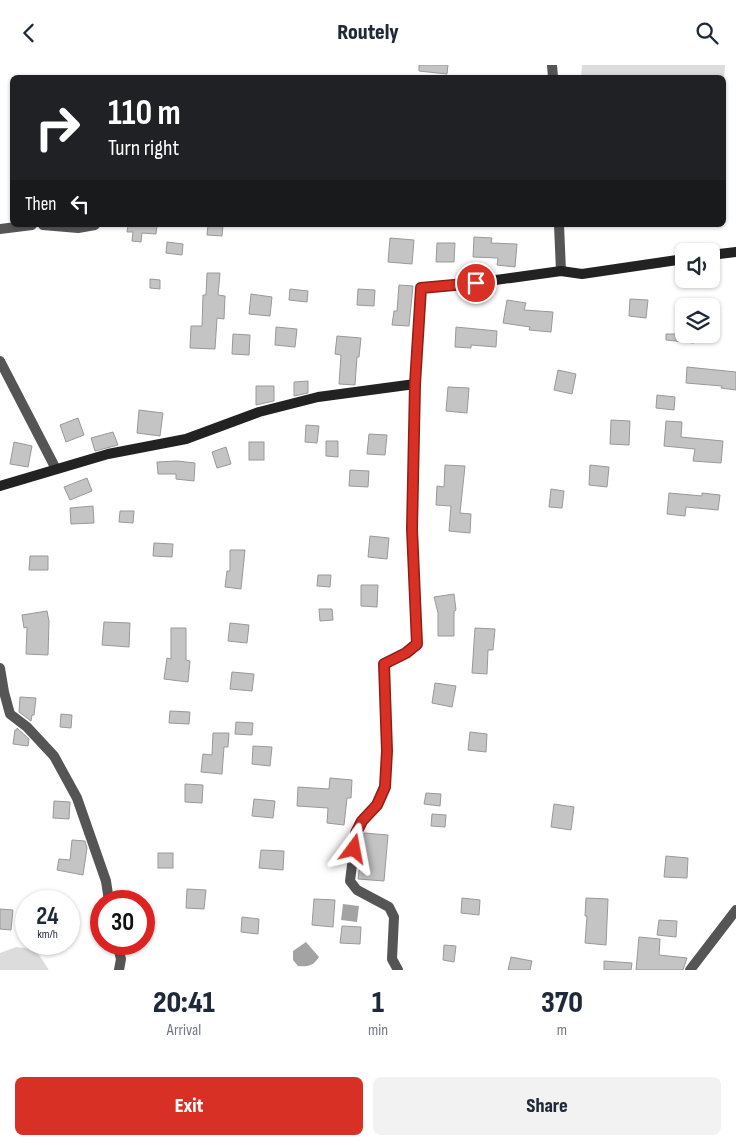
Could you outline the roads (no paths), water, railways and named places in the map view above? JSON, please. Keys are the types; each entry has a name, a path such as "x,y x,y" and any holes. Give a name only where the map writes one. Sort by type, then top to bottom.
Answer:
{"street":[{"path":"0,229 16,227"},
{"path":"66,227 84,227"},
{"path":"559,227 561,271"},
{"path":"720,254 736,251"},
{"path":"398,970 392,959 394,917 389,907 357,890 350,881 356,833 362,821 377,805 385,787 387,751 384,664 406,653 417,644 412,529 415,384 421,288 460,285 561,271 582,274 675,260"},
{"path":"0,361 56,469"},
{"path":"0,486 108,454 186,439 259,412 318,397 415,384"},
{"path":"0,668 10,714 27,727 54,756 77,798 106,881 107,890"},
{"path":"690,970 736,910"},
{"path":"119,970 120,955"}]}
